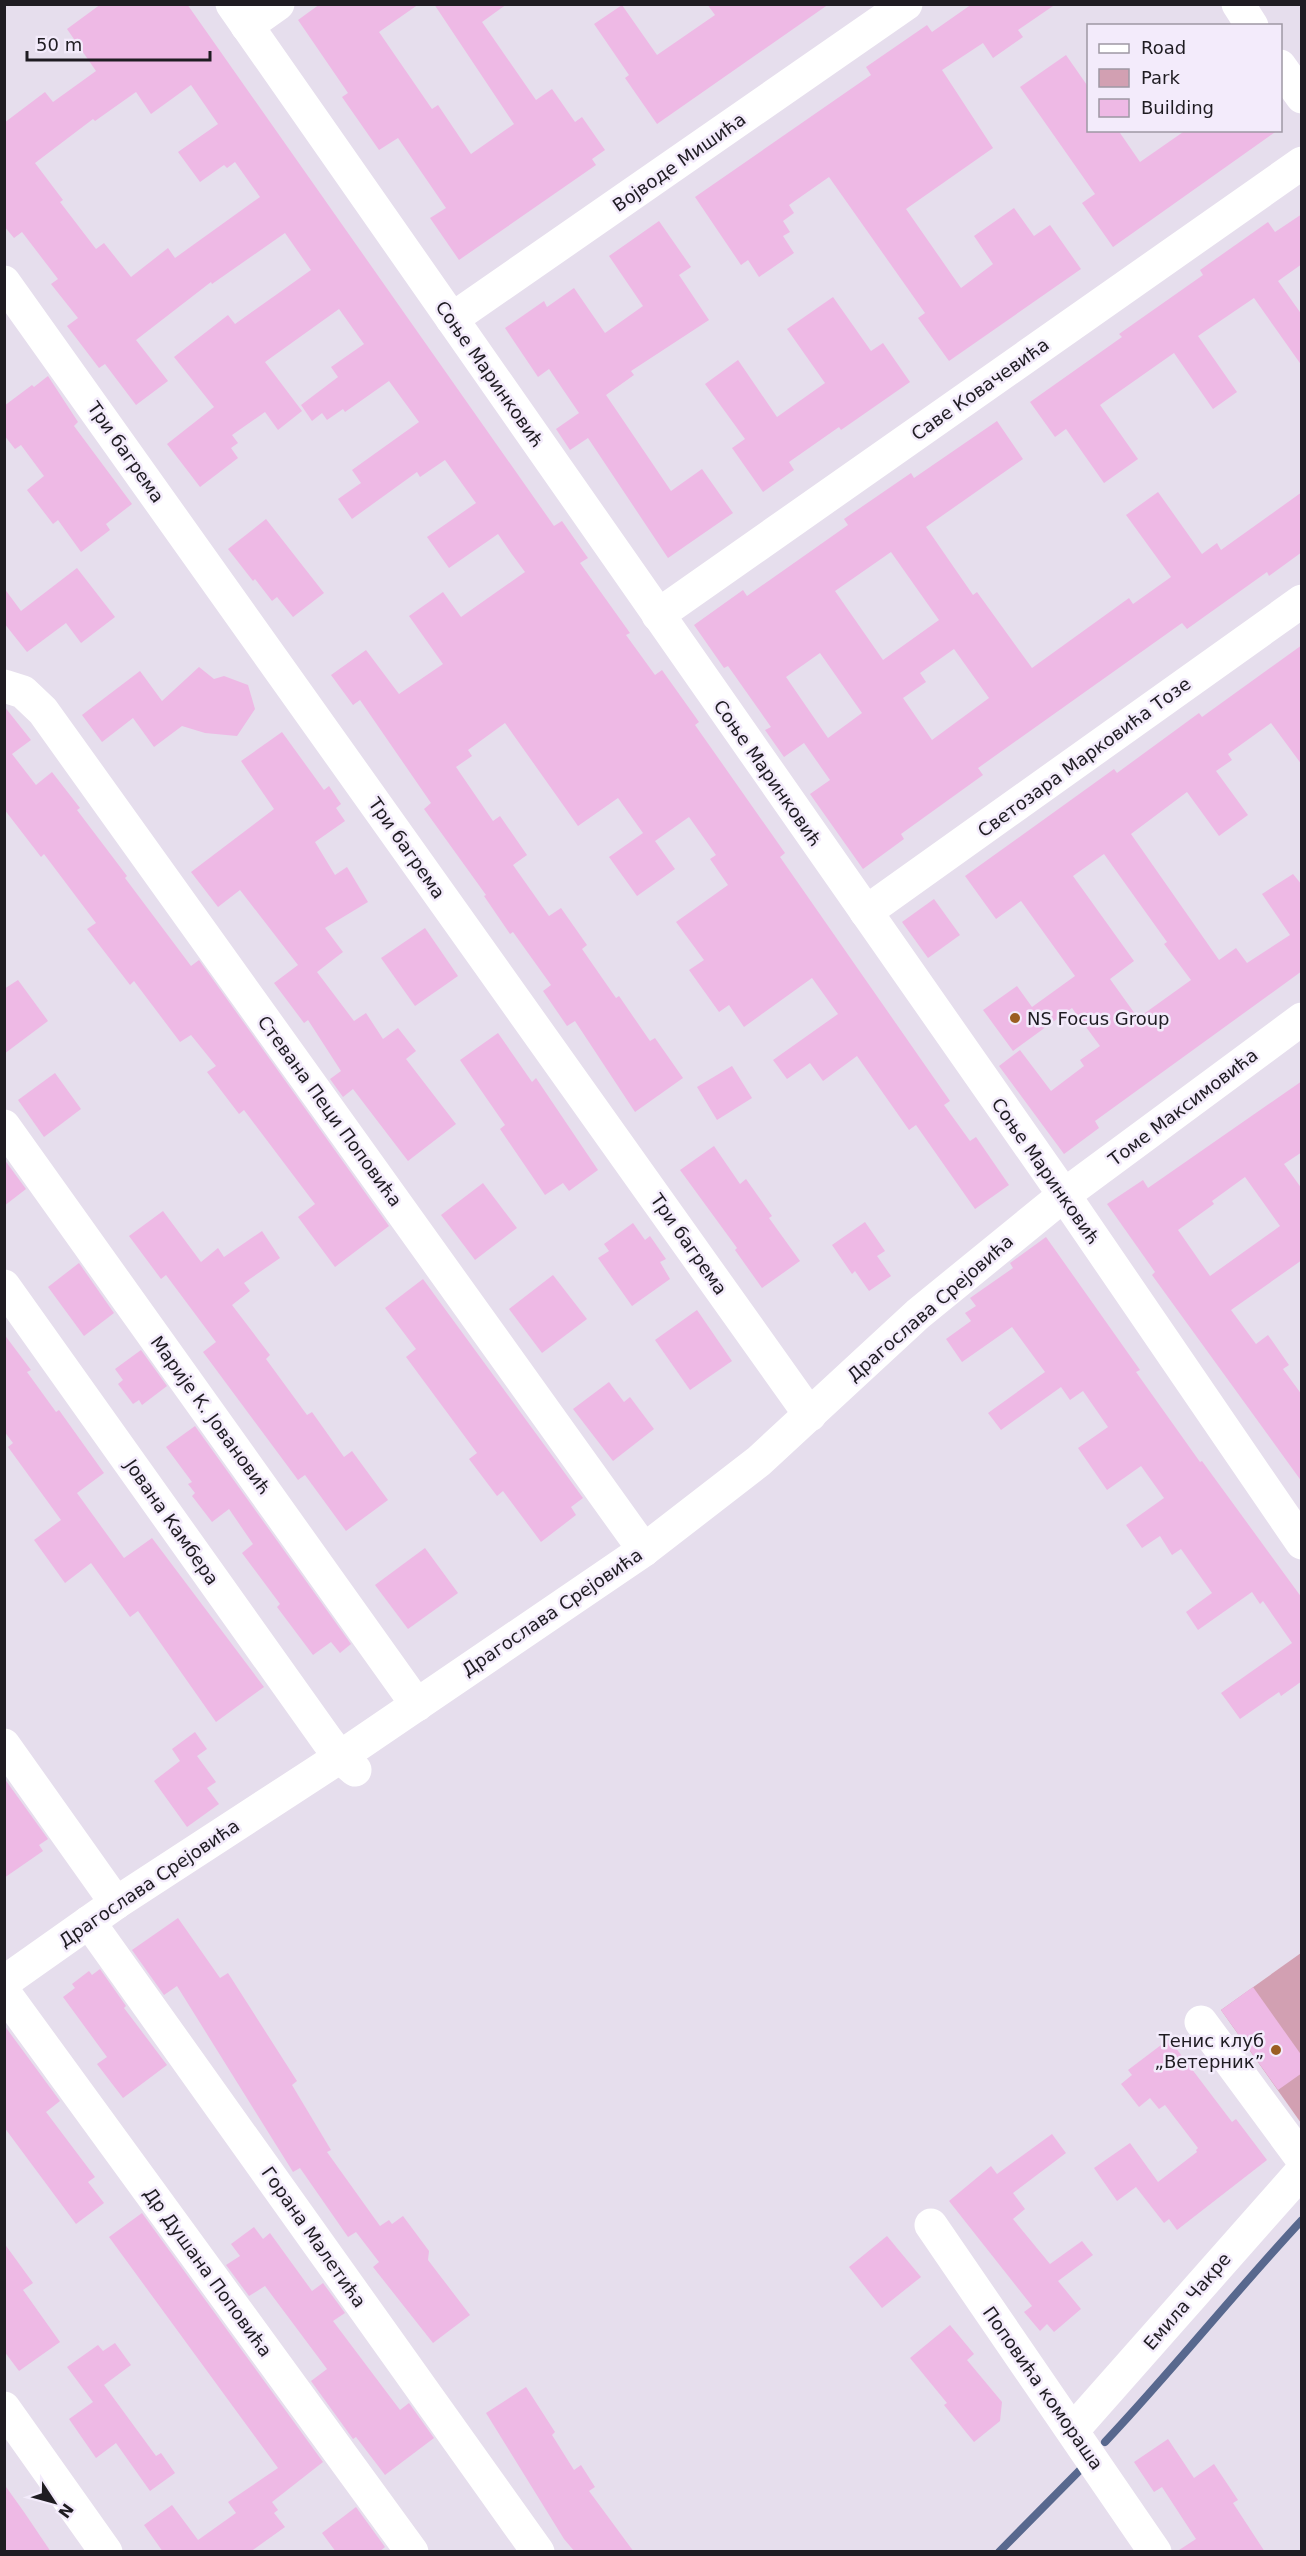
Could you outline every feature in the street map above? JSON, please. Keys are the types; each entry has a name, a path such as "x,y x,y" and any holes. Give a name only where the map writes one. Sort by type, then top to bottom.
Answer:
{"street":[{"path":"239,15 278,4"},
{"name":"Војводе Мишића","path":"452,319 906,4"},
{"path":"1238,4 1251,24"},
{"name":"Соње Маринковић","path":"239,15 1064,1195 1302,1543"},
{"path":"1282,67 1302,97"},
{"name":"Саве Ковачевића","path":"658,615 1302,163"},
{"name":"Три багрема","path":"4,282 810,1415"},
{"name":"Светозара Марковића Тозе","path":"866,912 1302,601"},
{"name":"Стевана Пеци Поповића","path":"4,686 23,692 43,711 644,1550"},
{"name":"Томе Максимовића","path":"1064,1195 1302,1019"},
{"name":"Марије К. Јовановић","path":"4,1126 417,1705"},
{"name":"Драгослава Срејовића","path":"4,1982 116,1903 347,1763 417,1705 644,1550 759,1461 918,1314 1064,1195"},
{"name":"Јована Камбера","path":"4,1286 347,1763"},
{"path":"4,1745 116,1903"},
{"name":"Горана Малетића","path":"89,1922 538,2552"},
{"name":"Др Душана Поповића","path":"4,1992 412,2552"},
{"path":"1201,2022 1302,2159"},
{"name":"Емила Чакре","path":"1073,2430 1302,2171"},
{"name":"Поповића комораша","path":"931,2225 1155,2552"},
{"path":"4,2408 106,2552"}],"green space":[{"name":"Тенис клуб „Ветерник”","path":"1301,1953 1301,2123 1221,2010"}],"building":[{"path":"101,4 187,4 554,526 562,521 588,558 580,563 630,633 626,635 655,675 662,670 699,722 695,725 785,853 780,857 950,1101 944,1105 970,1141 976,1137 1009,1185 975,1209 916,1125 909,1130 857,1056 823,1081 810,1063 787,1079 773,1060 838,1014 812,978 744,1027 729,1005 719,1012 689,970 704,960 676,922 728,885 710,859 716,855 689,817 655,841 675,869 637,896 609,857 643,833 618,798 578,826 505,723 468,750 472,756 456,767 493,821 500,816 527,855 513,865 549,916 561,908 587,945 582,949 616,998 619,996 650,1041 655,1038 683,1078 635,1112 575,1021 567,1026 543,991 551,985 513,932 510,934 484,896 486,895 424,809 431,803 360,700 353,705 331,675 366,650 399,694 443,664 409,616 443,592 461,617 525,572 498,534 449,568 427,537 476,503 445,460 420,477 417,472 352,519 338,499 361,483 352,470 419,422 389,381 345,412 343,409 327,420 322,413 312,421 301,405 338,377 331,367 364,344 339,309 265,362 302,411 278,430 265,412 232,435 238,443 231,448 238,458 200,487 167,444 214,407 174,357 228,315 235,324 311,270 285,233 212,284 211,282 136,340 168,381 136,405 105,364 99,368 67,326 78,318 51,284 58,279 22,232 14,238 4,226 4,123 45,92 53,102 96,71 67,29","holes":["191,85 218,124 178,152 200,182 224,165 227,168 235,162 260,197 175,258 168,248 131,277 104,243 96,249 60,202 63,200 35,163 93,119 95,121 136,92 151,114"]},
{"path":"320,4 419,4 379,32 432,109 438,105 471,154 514,124 434,4 507,4 482,22 536,100 552,89 575,122 582,117 605,150 592,159 596,165 459,260 430,218 446,208 398,138 379,150 342,97 348,93 298,20"},
{"path":"707,4 829,4 657,124 625,78 629,75 594,24 622,5 657,55 715,15"},
{"path":"972,4 1056,4 1018,30 1023,37 993,58 983,43 942,70 993,148 906,209 961,288 993,264 974,236 1014,208 1034,236 1050,225 1081,269 949,361 918,318 925,313 829,177 789,205 794,213 783,221 790,232 783,236 794,253 759,277 748,260 741,265 695,197 871,75 866,67 927,25 932,32"},
{"path":"1066,55 1087,85 1087,132 1119,132 1140,162 1183,132 1275,132 1113,247 1082,203 1095,194 1020,87"},
{"path":"1302,214 1302,264 1278,281 1302,315 1302,366 1254,298 1198,336 1237,392 1213,409 1174,353 1100,405 1138,459 1104,483 1066,429 1055,437 1030,402 1122,337 1119,334 1203,275 1200,270 1268,222 1275,232"},
{"path":"659,221 691,267 679,275 709,320 631,371 634,375 606,395 671,491 702,469 733,513 668,558 588,438 570,450 556,429 579,413 549,369 538,377 505,328 544,301 547,307 574,288 605,333 643,306 609,256"},
{"path":"833,297 871,351 883,343 910,382 841,430 839,427 789,462 794,470 763,492 732,448 745,439 705,384 738,360 777,417 825,383 787,329"},
{"path":"48,376 78,422 74,426 132,504 106,524 110,530 81,552 58,520 53,524 27,490 44,476 21,445 15,449 4,435 4,406"},
{"path":"997,421 1023,459 926,527 973,595 977,592 1032,668 1129,598 1133,604 1171,577 1126,515 1158,492 1202,554 1217,543 1221,550 1302,492 1302,552 1269,576 1267,572 1187,629 1182,623 978,768 983,775 901,834 904,839 863,869 810,794 830,780 804,743 784,757 765,730 771,727 728,666 724,668 694,625 743,590 747,596 848,525 844,519 911,473 914,478","holes":["891,552 939,620 883,660 835,591","954,649 989,698 932,740 903,698 926,682 920,673","820,653 862,713 828,738 786,677"]},
{"path":"266,519 324,593 293,617 277,597 272,601 228,549"},
{"path":"77,568 115,617 81,643 66,623 27,652 4,623 4,588 21,611"},
{"path":"1302,645 1302,765 1271,723 1228,754 1232,760 1216,771 1248,815 1219,836 1187,792 1131,834 1219,960 1236,948 1247,963 1290,935 1262,894 1293,874 1302,885 1302,971 1095,1121 1099,1128 1064,1154 999,1066 1020,1050 1051,1091 1084,1066 1080,1060 1100,1046 1072,1008 1013,1051 983,1010 1017,986 1032,1007 1075,976 1021,901 996,919 965,876 1114,769 1117,773 1199,713 1202,717","holes":["1104,854 1167,942 1164,944 1191,980 1138,1018 1110,979 1134,961 1073,876"]},
{"path":"199,667 214,679 224,676 248,685 255,709 237,736 205,733 182,726 154,747 133,718 102,742 82,715 140,671 162,701"},
{"path":"4,706 31,740 12,754 36,785 52,772 80,808 77,810 127,876 125,878 191,966 199,960 389,1226 335,1267 298,1217 315,1204 244,1110 239,1114 207,1072 216,1066 191,1035 180,1042 134,981 130,985 87,929 96,923 44,854 41,857 4,809"},
{"path":"282,732 324,790 329,786 341,804 336,808 345,821 315,842 335,875 347,867 368,902 325,928 343,952 317,972 354,1021 366,1013 383,1039 398,1028 416,1051 406,1059 456,1124 408,1161 353,1089 343,1097 330,1079 341,1071 308,1020 304,1023 274,983 298,965 240,890 218,907 191,872 274,809 241,761"},
{"path":"934,899 960,935 928,958 902,922"},
{"path":"425,928 458,976 415,1006 381,958"},
{"path":"18,980 48,1021 4,1054 4,989"},
{"path":"498,1033 532,1082 536,1078 598,1170 569,1191 563,1183 545,1195 500,1129 505,1125 460,1060"},
{"path":"732,1066 752,1098 717,1120 697,1087"},
{"path":"55,1073 81,1109 44,1137 18,1100"},
{"path":"1302,1081 1302,1152 1284,1164 1302,1189 1302,1260 1231,1310 1256,1344 1268,1335 1289,1365 1283,1369 1302,1395 1302,1482 1152,1275 1155,1272 1107,1204 1143,1180 1148,1188","holes":["1245,1177 1280,1226 1210,1276 1178,1230 1214,1204 1212,1201"]},
{"path":"714,1146 740,1184 746,1179 772,1216 769,1218 800,1261 762,1288 735,1250 737,1248 680,1170"},
{"path":"4,1159 26,1189 4,1206"},
{"path":"483,1183 517,1228 475,1260 441,1215"},
{"path":"163,1211 201,1262 218,1248 224,1257 262,1231 280,1258 244,1283 250,1291 232,1305 270,1355 266,1359 307,1415 312,1412 344,1457 352,1451 388,1500 346,1531 305,1475 298,1480 203,1352 216,1342 166,1275 161,1279 129,1236"},
{"path":"865,1222 885,1251 877,1256 891,1276 869,1291 855,1271 852,1274 832,1245"},
{"path":"633,1223 645,1240 650,1236 666,1259 660,1262 670,1279 632,1306 598,1258 609,1251 604,1244"},
{"path":"1046,1237 1140,1370 1136,1372 1302,1598 1302,1681 1281,1696 1279,1692 1240,1719 1221,1693 1292,1643 1263,1601 1260,1604 1252,1592 1198,1630 1186,1612 1212,1593 1181,1549 1172,1555 1160,1536 1142,1548 1126,1525 1164,1498 1141,1466 1107,1490 1078,1448 1108,1427 1083,1391 1070,1400 1061,1387 1001,1430 988,1413 1045,1372 1012,1327 962,1362 946,1339 971,1321 965,1313 976,1306 970,1298 1013,1268 1010,1263"},
{"path":"79,1263 114,1313 84,1336 48,1287"},
{"path":"553,1275 587,1319 542,1353 509,1309"},
{"path":"423,1279 583,1498 571,1507 576,1515 541,1542 503,1491 497,1496 469,1459 477,1453 406,1357 416,1349 385,1308"},
{"path":"697,1310 732,1361 690,1390 655,1340"},
{"path":"4,1334 31,1370 27,1372 56,1412 59,1410 104,1473 77,1493 124,1558 152,1538 264,1687 216,1722 138,1611 130,1617 91,1563 65,1583 34,1540 61,1520 8,1447 13,1443 4,1431"},
{"path":"141,1350 167,1386 142,1405 139,1400 133,1404 118,1384 123,1380 115,1369"},
{"path":"609,1382 624,1402 630,1397 654,1429 613,1461 573,1409"},
{"path":"195,1426 351,1644 340,1653 331,1642 313,1655 277,1607 280,1604 242,1553 253,1544 229,1509 212,1522 192,1496 195,1493 188,1484 192,1482 166,1447"},
{"path":"425,1548 458,1593 408,1629 375,1585"},
{"path":"195,1732 207,1749 197,1756 216,1782 207,1788 219,1804 187,1827 154,1781 180,1761 172,1749"},
{"path":"4,1778 48,1839 39,1845 43,1851 4,1878"},
{"path":"178,1918 220,1978 228,1973 297,2081 292,2085 331,2150 327,2152 380,2226 389,2220 392,2224 403,2216 429,2251 428,2260 470,2315 433,2343 373,2267 379,2262 356,2232 348,2237 300,2168 293,2172 177,1986 164,1995 132,1950"},
{"path":"100,1969 126,2006 124,2008 167,2065 123,2098 97,2064 107,2057 63,1997 75,1988 72,1984 89,1971 92,1975"},
{"path":"1253,1987 1302,2056 1302,2073 1278,2090 1221,2010"},
{"path":"4,2025 60,2101 46,2112 95,2177 88,2182 104,2203 76,2224 4,2127"},
{"path":"1169,2039 1232,2122 1236,2119 1267,2160 1177,2230 1169,2219 1164,2223 1136,2187 1117,2201 1094,2168 1130,2143 1158,2182 1197,2152 1198,2148 1165,2105 1159,2109 1150,2098 1139,2107 1121,2084 1132,2075 1128,2070"},
{"path":"1052,2134 1066,2153 1013,2193 1025,2209 1013,2219 1050,2264 1082,2241 1093,2255 1058,2281 1081,2309 1054,2332 1047,2324 1040,2331 1024,2312 1032,2306 949,2201 991,2166 997,2174"},
{"path":"142,2213 323,2462 272,2502 278,2510 274,2513 285,2527 250,2552 163,2552 144,2525 172,2505 198,2540 236,2513 228,2502 278,2468 109,2237"},
{"path":"254,2227 263,2239 270,2233 312,2291 323,2283 345,2313 333,2321 400,2410 409,2403 434,2438 385,2475 356,2437 353,2439 311,2381 327,2369 265,2286 249,2296 226,2265 240,2256 231,2244"},
{"path":"887,2236 921,2277 882,2308 849,2267"},
{"path":"4,2243 33,2283 23,2290 60,2342 19,2371 4,2351"},
{"path":"950,2325 974,2354 967,2360 1002,2402 1000,2421 974,2442 944,2405 947,2403 910,2358"},
{"path":"115,2343 131,2365 104,2385 156,2456 161,2453 175,2473 150,2491 116,2443 96,2458 69,2419 93,2402 67,2367 98,2345 103,2351"},
{"path":"526,2387 555,2432 552,2435 574,2470 581,2465 595,2487 589,2491 634,2552 575,2552 564,2539 486,2413"},
{"path":"1168,2439 1194,2478 1214,2464 1238,2500 1233,2503 1265,2552 1176,2552 1196,2539 1162,2487 1154,2492 1134,2462"},
{"path":"4,2484 24,2512 51,2552 4,2552"},
{"path":"356,2507 385,2547 379,2552 336,2552 322,2533"}],"waterway":[{"path":"1105,2442 1302,2220"},
{"path":"999,2552 1085,2465"}],"place":[{"name":"NS Focus Group","path":"1015,1018"},
{"name":"Тенис клуб „Ветерник”","path":"1276,2050"}]}
